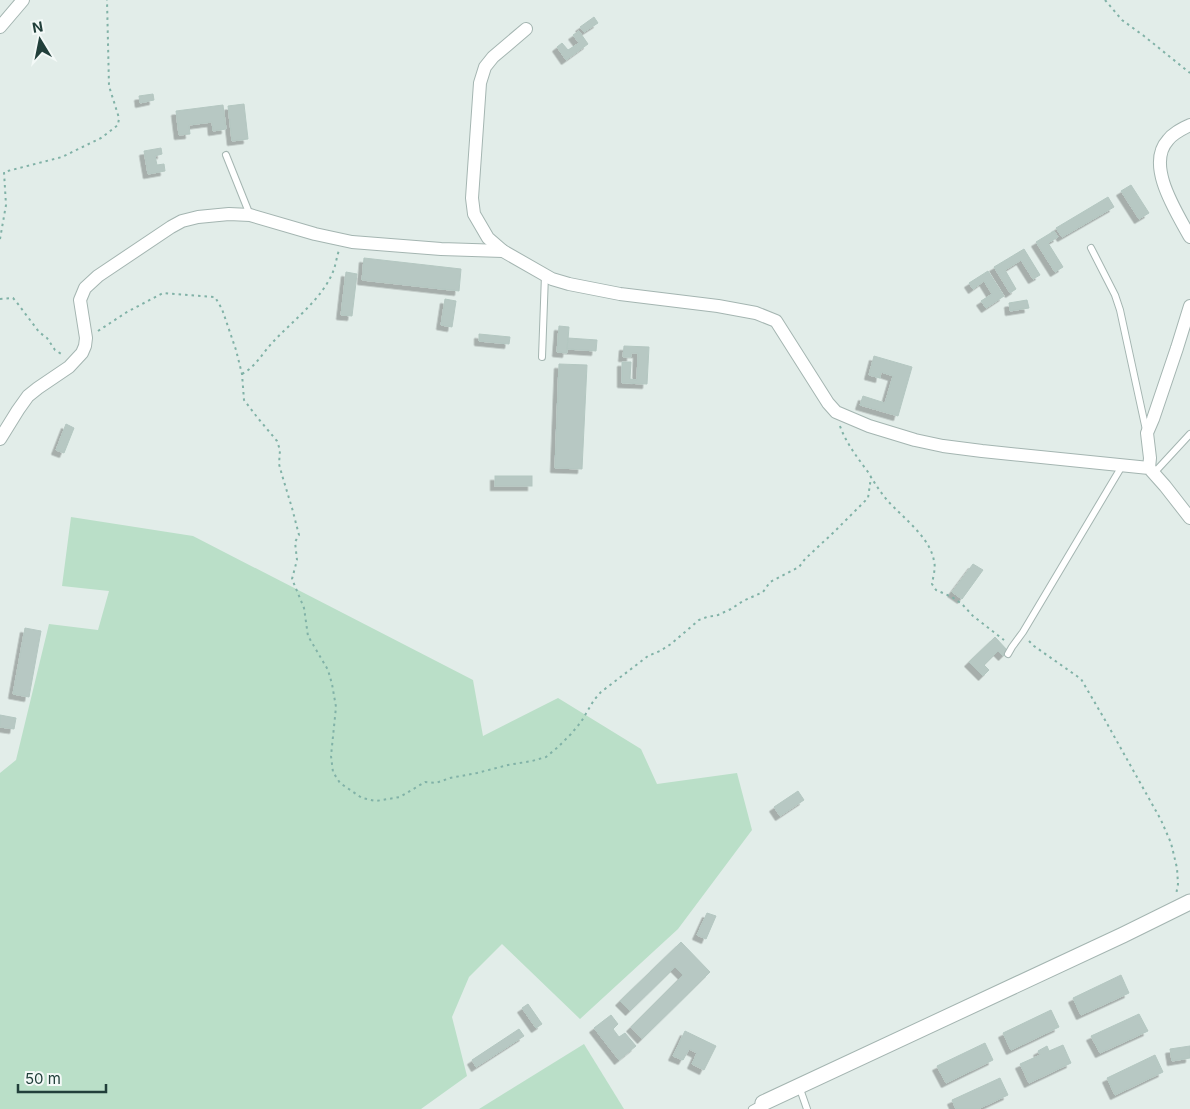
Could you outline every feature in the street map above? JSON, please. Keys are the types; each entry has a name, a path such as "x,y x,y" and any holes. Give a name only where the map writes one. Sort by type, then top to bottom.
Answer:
{"street":[{"path":"0,27 23,0"},
{"path":"526,30 493,57 485,67 480,83 472,191 474,214 488,238 503,251 552,279 569,284 605,292 718,306 768,317 776,321 828,403 836,412 869,426 914,440 943,446 1152,470"},
{"path":"1190,125 1168,139 1163,146 1160,166 1166,190 1190,237"},
{"path":"0,439 28,396 75,362 82,353 86,338 80,300 85,288 98,276 182,221 216,215 250,215 315,234 352,242 441,249 503,251"},
{"path":"1190,306 1147,434 1152,470 1190,518"},
{"path":"758,1106 1124,935 1186,904"}],"lane":[{"path":"226,155 250,215"},
{"path":"1091,248 1115,295 1120,310 1147,434"},
{"path":"542,357 545,275"},
{"path":"1152,470 1190,434"},
{"path":"1008,654 1024,632 1122,466"},
{"path":"799,1086 807,1109"}],"path":[{"path":"0,240 6,205 4,172 62,157 101,138 118,125 119,118 109,86 107,0"},
{"path":"1105,0 1122,20 1190,72"},
{"path":"242,374 251,369 272,343 310,305 325,286 334,270 340,248 340,240"},
{"path":"86,338 163,293 215,297 222,309 236,350 242,374 244,400 277,441 280,450 279,464 299,535 295,542 297,560 292,579 304,608 308,636 328,670 335,699 336,707 331,756 334,772 340,783 351,791 362,798 376,801 400,797 425,782 436,783 508,764 546,757 558,748 571,734 601,692 648,656 671,644 700,620 718,615 762,592 770,582 799,567 805,558 868,498 871,477"},
{"path":"0,299 12,298 55,350 75,362"},
{"path":"836,412 844,436 871,477 887,500 924,539 935,563 932,584 936,590 962,604 973,616 1012,646"},
{"path":"1024,632 1034,646 1081,679 1162,820 1177,868 1178,884 1176,894 1186,904"}],"green space":[{"path":"71,517 193,536 473,680 483,736 558,698 641,749 657,784 737,773 752,830 678,929 580,1019 502,944 469,977 452,1017 467,1076 421,1109 0,1109 0,773 16,760 49,624 98,630 109,591 62,586"},
{"path":"584,1044 624,1109 479,1109"}],"building":[{"path":"594,17 598,23 584,32 580,27"},
{"path":"579,31 588,44 566,60 557,47 562,43 568,50 579,43 573,35"},
{"path":"153,94 154,100 140,103 139,96"},
{"path":"244,104 248,139 232,141 228,106"},
{"path":"223,105 226,129 213,131 212,122 189,125 190,134 179,135 176,111"},
{"path":"161,148 162,154 155,156 157,165 164,164 165,171 148,174 144,151"},
{"path":"1131,185 1149,213 1139,219 1121,191"},
{"path":"1108,197 1114,207 1062,237 1056,228"},
{"path":"1054,231 1058,237 1048,243 1063,267 1055,272 1036,242"},
{"path":"1024,249 1040,275 1033,279 1021,260 1005,270 1016,289 1010,293 994,267"},
{"path":"364,258 461,269 459,291 362,280"},
{"path":"988,271 1004,296 986,308 981,301 992,294 984,281 973,289 969,283"},
{"path":"346,272 357,274 352,316 341,315"},
{"path":"445,299 456,301 452,327 441,325"},
{"path":"1027,300 1029,308 1010,311 1009,303"},
{"path":"559,326 569,327 567,353 557,352"},
{"path":"479,334 510,337 509,344 479,341"},
{"path":"568,338 597,340 596,351 567,349"},
{"path":"624,346 649,347 647,384 622,383 622,362 631,362 630,379 637,380 638,353 631,353 631,357 623,357"},
{"path":"874,356 912,367 898,416 860,405 863,396 885,403 893,376 881,372 880,378 869,375"},
{"path":"559,364 587,365 582,469 555,468"},
{"path":"66,424 74,428 64,453 56,450"},
{"path":"495,476 532,476 532,486 495,486"},
{"path":"973,564 983,570 962,599 952,592"},
{"path":"25,628 41,631 29,697 13,694"},
{"path":"995,637 1008,651 1003,656 998,651 984,665 989,670 983,676 969,662"},
{"path":"0,715 16,718 14,729 0,727"},
{"path":"798,791 804,800 780,816 774,807"},
{"path":"707,913 716,916 706,939 697,935"},
{"path":"681,942 710,972 642,1039 631,1027 683,975 675,967 630,1011 620,1001"},
{"path":"1121,975 1129,993 1081,1015 1073,998"},
{"path":"528,1004 542,1024 536,1028 522,1008"},
{"path":"1051,1010 1059,1027 1011,1050 1003,1033"},
{"path":"1139,1014 1148,1031 1100,1053 1091,1036"},
{"path":"611,1015 618,1024 613,1029 619,1037 625,1033 636,1046 619,1060 594,1028"},
{"path":"519,1029 524,1036 476,1067 472,1060"},
{"path":"685,1031 716,1046 704,1070 692,1064 697,1053 689,1049 683,1060 673,1056"},
{"path":"985,1043 993,1060 946,1083 937,1066"},
{"path":"1063,1045 1071,1063 1029,1083 1020,1064 1040,1055 1038,1051 1047,1046 1049,1051"},
{"path":"1190,1046 1190,1058 1172,1061 1170,1049"},
{"path":"1155,1055 1163,1072 1115,1095 1107,1078"},
{"path":"1000,1078 1008,1095 978,1109 956,1109 952,1100"}]}
